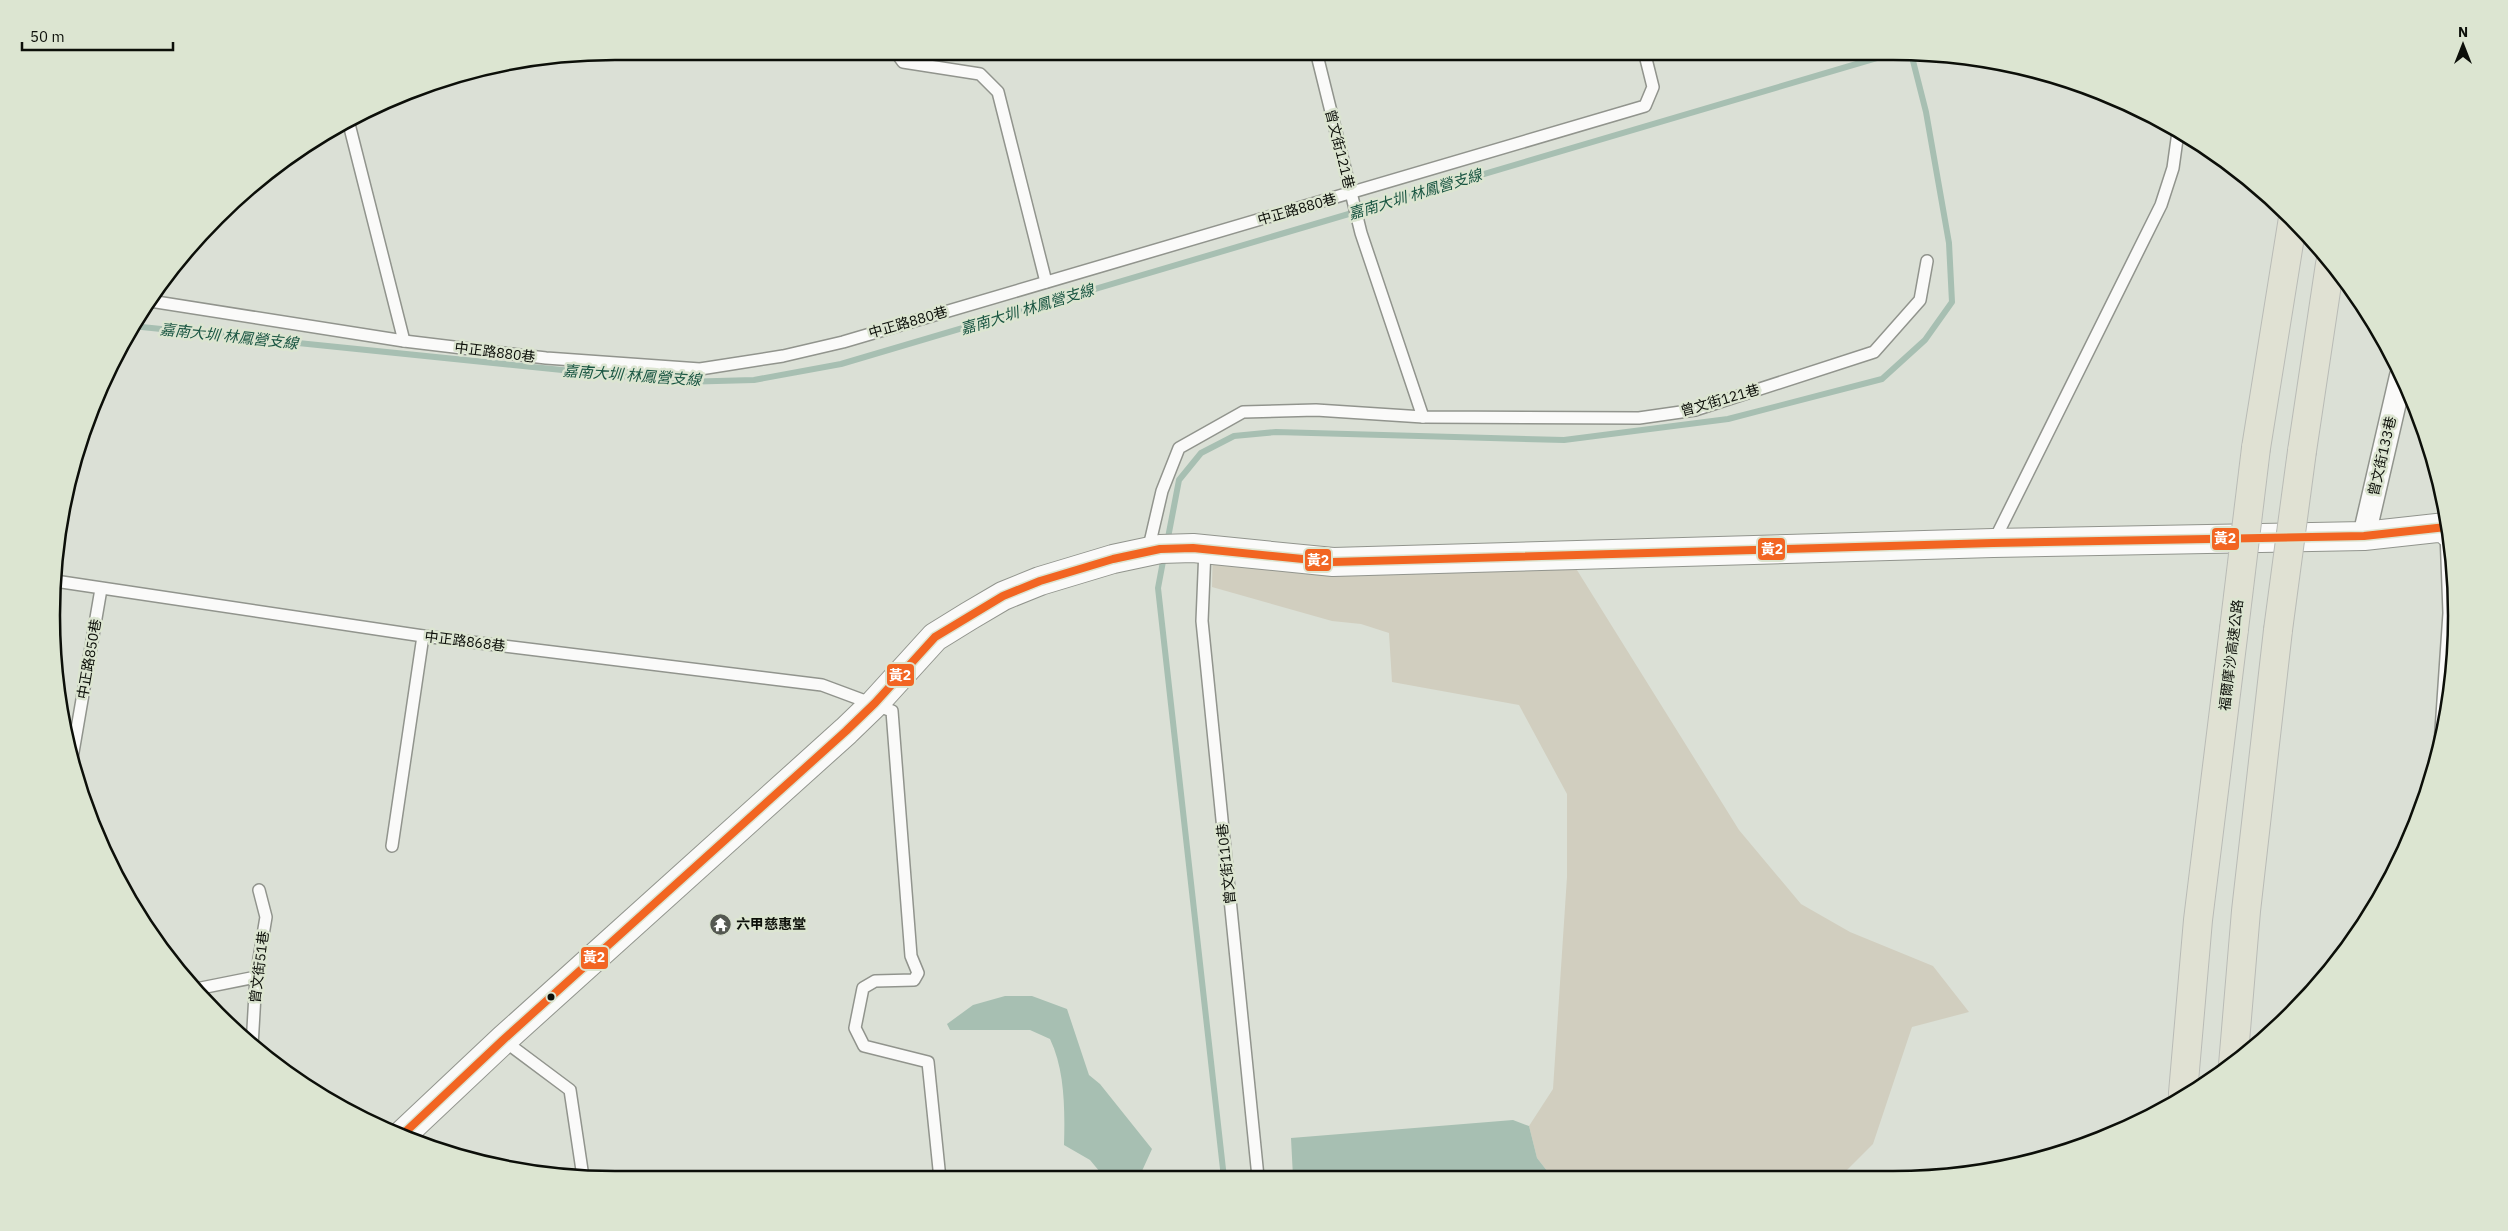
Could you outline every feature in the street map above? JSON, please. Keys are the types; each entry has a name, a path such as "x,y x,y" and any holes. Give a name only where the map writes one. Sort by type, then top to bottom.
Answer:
{"highway":[{"name":"福爾摩沙高速公路","path":"2185,1088 2198,920 2256,448 2291,229"},
{"path":"2234,1054 2246,911 2278,630 2302,450 2329,272"}],"main road":[{"path":"407,1130 503,1040 875,703 935,637 1004,596 1040,581 1080,568 1160,549 1199,549 1333,562 1993,543 2364,536 2441,530"}],"street":[{"name":"曾文街133巷","path":"2364,536 2399,387"}],"lane":[{"path":"902,60 903,62 980,74 998,92 1046,282"},
{"name":"曾文街121巷","path":"1318,60 1361,233 1423,417"},
{"name":"中正路880巷","path":"157,302 404,341 546,358 700,369 783,356 843,342 1046,282 1352,199 1645,106 1653,87 1646,60"},
{"path":"350,128 404,341"},
{"path":"1993,543 2161,205 2173,168 2177,139"},
{"name":"曾文街121巷","path":"1147,553 1162,491 1180,448 1243,412 1316,410 1423,417 1639,418 1695,410 1874,352 1920,300 1927,261"},
{"name":"曾文街110巷","path":"1199,549 1202,621 1257,1171"},
{"name":"中正路868巷","path":"61,582 423,636 822,685 875,703"},
{"name":"中正路850巷","path":"75,741 101,589"},
{"path":"392,846 423,636"},
{"path":"2445,667 2447,636"},
{"path":"875,703 892,712 911,956 918,973 914,980 874,981 863,988 855,1028 864,1046 928,1062 939,1171"},
{"name":"曾文街51巷","path":"253,1036 256,977 266,917 259,890"},
{"path":"203,988 256,977"},
{"path":"503,1040 570,1090 582,1170"}],"shaded area":[{"path":"1213,544 1337,549 1562,546 1739,830 1801,904 1850,932 1933,966 1969,1012 1912,1027 1873,1144 1846,1171 1547,1171 1537,1158 1529,1126 1553,1089 1567,877 1567,794 1519,705 1392,682 1389,633 1361,624 1332,621 1212,587"},
{"path":"1005,996 1032,996 1067,1009 1089,1075 1100,1084 1152,1149 1142,1171 1099,1171 1090,1160 1064,1145 1063,1090 1059,1064 1050,1039 1030,1030 950,1030 947,1024 973,1005"},
{"path":"1513,1120 1529,1126 1537,1158 1547,1171 1293,1171 1291,1138"}],"waterway":[{"name":"嘉南大圳 林鳳營支線","path":"141,327 680,382 754,380 841,364 1870,60"},
{"path":"1167,543 1179,480 1201,453 1234,436 1276,432 1564,440 1728,419 1882,379 1925,340 1952,302 1949,243 1926,112 1913,61"},
{"path":"1164,556 1158,588 1223,1171"}],"transit line":[{"name":"黃2","path":"407,1130 503,1040 846,731 875,703 935,637 1003,596 1040,581 1113,559 1160,549 1193,548 1333,562 1993,543 2364,536 2440,528"}],"place":[{"name":"六甲慈惠堂","path":"720,924"}]}
